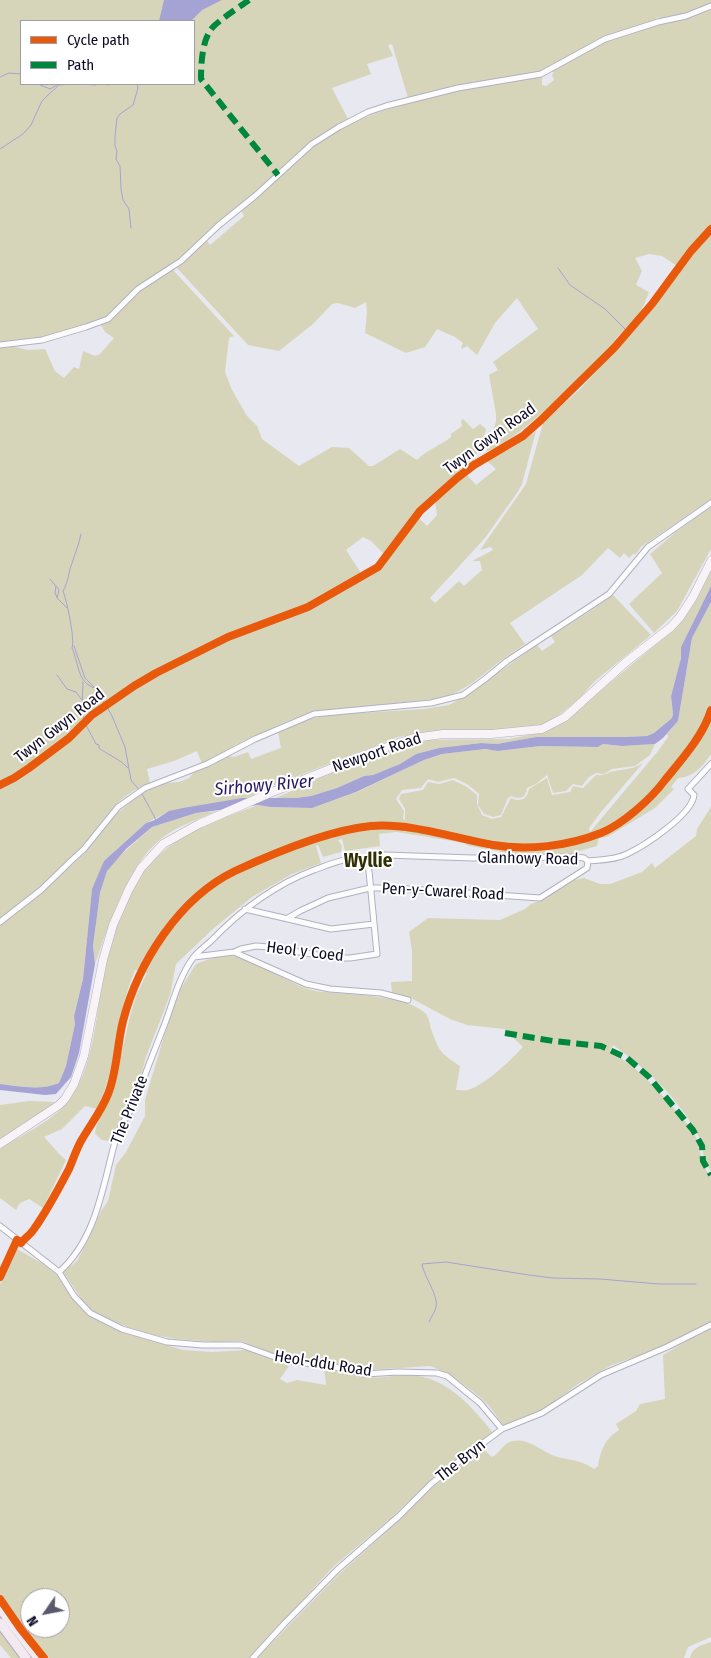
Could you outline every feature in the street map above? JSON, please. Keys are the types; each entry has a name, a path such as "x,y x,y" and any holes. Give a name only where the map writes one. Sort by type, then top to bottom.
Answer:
{"main road":[{"name":"Newport Road","path":"0,1144 59,1105 74,1084 84,1056 108,942 120,906 141,868 163,844 216,816 270,793 375,751 414,738 443,734 492,734 542,729 554,724 565,717 626,662 671,627 680,617 711,561"},
{"path":"0,1608 38,1658"},
{"path":"0,1624 26,1658"}],"street":[{"path":"0,345 42,340 108,319 138,288 181,261 219,225 255,196 312,144 368,112 458,88 541,74 605,39 658,22 686,16 711,6"},
{"name":"Twyn Gwyn Road","path":"0,785 29,768 74,734 92,715 156,673 228,637 308,607 378,567 420,511 468,469 523,436 614,348 652,304 691,251 711,229"},
{"path":"0,922 41,890 84,849 118,808 145,788 200,767 256,739 314,714 431,703 463,695 507,661 609,594 648,547 711,503"},
{"name":"Glanhowy Road","path":"367,865 378,856 385,855 473,858 576,857 584,858 588,861 626,855 664,831 676,821 693,800 694,796 688,789 711,764"},
{"path":"194,957 245,909 275,888 313,870 356,859 362,860 367,865 374,924 331,928 245,909"},
{"name":"Pen-y-Cwarel Road","path":"288,918 328,898 370,888 540,898 587,868 588,861"},
{"name":"Heol y Coed","path":"194,957 234,952 256,946 336,958 376,954 374,924"},
{"path":"234,952 306,984 330,989 383,993 408,1000"},
{"name":"The Private","path":"59,1272 73,1259 98,1206 118,1132 135,1102 177,987 194,957"},
{"path":"0,1226 59,1272"},
{"path":"0,1277 17,1240"},
{"name":"Heol-ddu Road","path":"59,1272 74,1296 90,1313 122,1329 168,1342 203,1345 240,1345 286,1361 331,1366 366,1374 398,1372 437,1373 447,1376 480,1403 502,1430"},
{"name":"The Bryn","path":"253,1658 338,1569 462,1458 502,1430 542,1413 601,1375 667,1348 711,1325"}],"shaded area":[{"path":"0,0 711,0 711,3 688,14 663,19 657,17 656,20 599,38 558,64 541,72 510,76 408,98 392,44 388,45 393,56 367,64 371,74 332,88 348,119 306,145 256,193 217,224 176,262 137,287 105,318 45,337 0,344"},
{"path":"711,8 711,226 691,247 677,266 662,256 649,254 635,258 642,271 636,285 649,292 637,316 598,361 568,390 530,423 497,447 487,451 486,447 496,422 489,375 498,370 493,362 538,329 517,298 495,323 477,355 467,346 462,349 463,343 437,329 425,347 406,353 365,333 366,302 355,308 338,303 332,304 313,324 279,351 248,345 177,268 207,241 210,245 244,216 241,210 305,152 344,126 391,108 479,87 542,77 542,85 546,86 554,80 552,75 554,73 552,71 610,39 693,17"},
{"path":"711,232 711,499 641,547 636,554 629,558 624,553 620,558 608,548 582,575 510,623 525,644 502,659 473,683 451,695 443,698 314,712 290,720 241,742 202,764 197,751 174,761 147,769 150,783 138,788 119,802 81,847 62,866 32,894 0,919 0,788 14,782 34,768 78,734 107,707 146,680 223,641 279,622 317,606 333,595 371,576 381,569 418,517 427,526 437,515 435,500 466,474 476,485 496,469 487,461 513,447 536,431 522,484 517,493 485,538 430,598 435,603 459,581 464,586 482,570 480,561 472,561 493,550 491,547 480,550 526,484 543,423 581,388 638,326 685,262"},
{"path":"173,270 234,336 229,338 225,372 232,390 247,416 257,426 262,439 299,466 332,447 349,448 369,466 373,466 400,449 417,460 451,437 451,434 462,426 461,421 463,419 473,429 480,424 486,429 485,433 472,464 456,475 419,508 384,554 371,541 363,537 346,550 361,573 355,578 311,603 272,619 231,632 154,670 95,708 60,742 0,782 0,346 11,346 28,350 45,349 55,371 64,378 74,367 79,369 83,351 95,356 100,354 114,338 105,332 101,325 136,293"},
{"path":"711,507 711,549 677,611 654,633 629,604 662,573 650,554 676,532"},
{"path":"711,570 711,586 681,647 681,658 671,696 672,718 654,733 647,736 625,737 536,737 497,744 481,743 439,748 416,754 400,764 373,775 364,776 337,788 311,796 276,798 359,760 417,740 509,739 543,732 558,726 672,631 697,599"},
{"path":"613,595 651,635 595,681 578,700 545,724 505,731 431,732 398,737 267,788 248,798 170,811 146,823 115,851 92,889 83,979 74,1016 75,1024 66,1066 59,1083 45,1087 22,1087 0,1084 0,926 40,894 84,854 114,816 141,793 167,783 179,782 189,778 194,772 227,756 234,757 248,752 251,759 281,748 278,732 310,719 328,715 424,709 449,705 465,696 537,645 542,651 555,642 551,636"},
{"path":"711,602 711,754 689,776 678,778 671,787 674,789 655,808 607,837 599,838 597,846 576,852 576,855 500,856 499,851 397,832 379,834 380,846 345,851 342,839 338,840 342,846 341,852 323,857 318,845 316,846 321,863 292,874 252,897 214,928 176,964 170,995 146,1057 134,1101 112,1142 102,1140 95,1134 96,1127 113,1092 130,1016 136,996 147,973 135,970 124,1005 109,1075 97,1109 85,1106 62,1129 44,1137 66,1160 43,1208 29,1199 20,1203 16,1210 0,1198 0,1149 59,1111 73,1095 79,1084 90,1051 116,925 135,883 149,865 166,849 198,829 258,805 312,808 357,792 424,760 442,754 485,749 498,751 540,746 598,747 603,744 622,746 655,744 650,755 635,766 612,769 604,774 596,773 589,777 582,786 573,784 566,791 553,793 547,775 536,784 527,788 524,796 517,798 511,796 508,798 501,815 493,817 484,814 478,805 479,794 467,784 454,778 438,782 428,779 421,788 402,790 396,799 404,811 403,819 405,820 405,809 399,799 401,794 423,790 428,782 439,784 453,780 477,795 477,804 482,815 492,819 501,817 511,798 517,800 525,798 529,789 547,778 552,795 570,792 573,786 583,788 596,775 602,775 636,766 643,763 601,812 589,828 590,832 658,751 668,737 667,734 678,721 692,638"},
{"path":"711,807 711,1171 705,1159 700,1138 681,1109 661,1085 613,1045 610,1052 646,1078 688,1125 695,1135 703,1162 711,1177 711,1322 666,1346 612,1365 578,1384 543,1410 506,1425 502,1424 490,1407 474,1392 451,1376 430,1366 368,1370 317,1360 275,1355 242,1341 215,1342 153,1335 130,1328 102,1316 87,1307 63,1272 77,1261 101,1211 108,1201 116,1165 126,1152 145,1116 145,1100 167,1026 181,988 196,964 223,956 232,956 252,962 295,984 316,991 374,996 417,1007 426,1014 438,1047 448,1058 460,1066 456,1090 468,1090 490,1078 523,1047 504,1029 467,1025 450,1019 409,997 392,993 391,982 412,981 412,951 409,932 428,918 500,920 544,899 574,880 584,878 600,884 610,884 642,872 652,863 655,868 696,836 697,829"},
{"path":"217,811 169,833 155,844 143,858 114,911 95,964 93,946 100,893 107,871 114,861 152,827 196,813"},
{"path":"29,1101 55,1102 0,1139 0,1105"},
{"path":"17,1249 43,1264 57,1275 72,1298 88,1316 116,1330 183,1350 212,1352 246,1350 289,1366 280,1379 287,1383 297,1380 326,1385 324,1368 355,1376 382,1377 408,1375 421,1376 433,1380 456,1394 476,1412 492,1432 430,1481 390,1519 334,1566 249,1658 49,1658 33,1638 70,1638 70,1588 20,1588 20,1623 0,1593 0,1284 7,1265"},
{"path":"711,1329 711,1637 688,1647 684,1658 257,1658 338,1575 425,1494 475,1452 484,1450 492,1457 509,1442 518,1440 532,1444 555,1456 589,1465 594,1469 598,1466 602,1450 607,1441 619,1430 616,1424 636,1411 640,1404 665,1399 663,1355"},
{"path":"0,1629 21,1658 11,1658 0,1645"},
{"path":"711,1642 711,1658 690,1658 695,1649"}],"water":[{"path":"164,0 222,0 202,10 192,20 159,20"},
{"path":"711,586 711,602 692,638 678,721 655,744 622,746 603,744 598,747 540,746 498,751 485,749 442,754 424,760 356,792 312,808 258,805 196,813 152,827 126,849 107,871 100,893 93,946 95,964 79,1053 71,1077 56,1094 45,1095 0,1090 0,1084 44,1087 59,1083 66,1066 75,1024 74,1016 83,979 92,889 104,861 146,823 155,820 169,811 242,798 296,798 311,796 337,788 364,776 373,775 400,764 416,754 439,748 481,743 497,744 536,737 647,736 654,733 672,718 671,696 681,658 681,647"}],"waterway":[{"path":"0,77 9,73 20,74"},
{"path":"40,85 50,89 57,85"},
{"path":"0,149 23,134 31,125 42,101 59,85"},
{"path":"131,228 129,209 123,200 121,189 120,166 116,159 115,137 117,118 133,105 137,85"},
{"path":"558,268 570,285 605,309 625,329"},
{"path":"81,534 63,591 72,629 72,648 79,672 85,682 95,688 105,704"},
{"path":"50,579 59,590 57,598 67,608"},
{"path":"56,586 55,593 57,597"},
{"path":"74,646 85,678 95,688"},
{"path":"57,675 67,689 76,692 82,700"},
{"path":"83,682 82,712 84,720"},
{"path":"107,707 125,747 131,780 140,791"},
{"path":"85,723 99,748 128,768"},
{"path":"142,794 156,821"},
{"path":"429,1322 436,1303 422,1264 446,1262 553,1278 600,1279 659,1284 696,1284"}],"marked path":[{"path":"249,0 210,31 203,51 201,79 278,175"},
{"path":"505,1033 601,1046 627,1058 649,1077 693,1130 702,1146 703,1161 711,1175"}],"cycle path":[{"path":"0,785 29,768 69,738 92,715 156,673 228,637 308,607 378,567 420,511 474,465 523,436 614,348 652,304 691,251 711,229"},
{"path":"0,1277 17,1240 21,1243 31,1233 48,1207 69,1169 81,1141 105,1101 111,1086 123,1021 130,999 150,955 179,915 196,898 215,883 250,864 302,843 355,828 387,826 418,829 506,847 562,844 601,833 627,817 659,787 697,738 711,710"},
{"path":"0,1599 44,1658"}],"district":[{"name":"Wyllie","path":"368,862"}],"water label":[{"name":"Sirhowy River","path":"264,786"}]}
